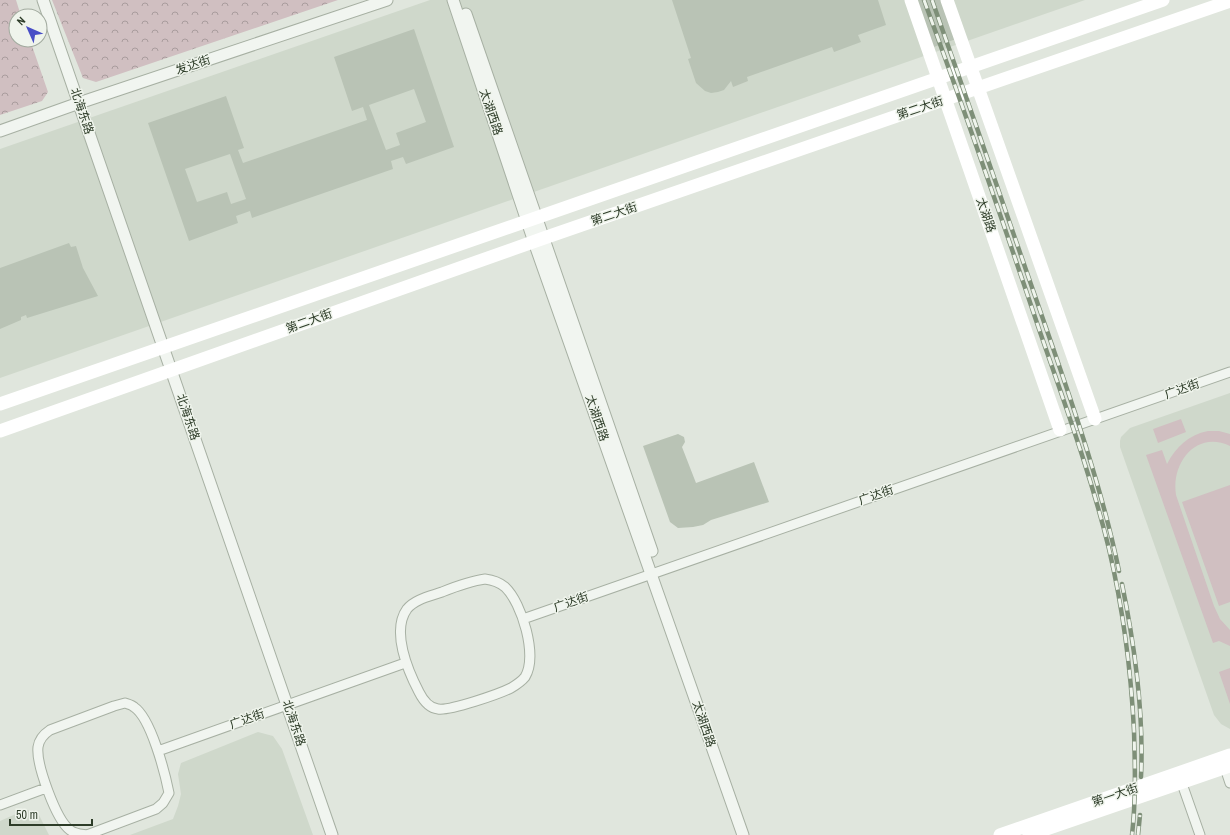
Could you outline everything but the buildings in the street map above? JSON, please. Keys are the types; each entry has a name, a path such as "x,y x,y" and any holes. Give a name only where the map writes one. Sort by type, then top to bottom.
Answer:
{"main road":[{"name":"太湖路","path":"911,0 1060,430"},
{"path":"946,0 1095,419"},
{"name":"第二大街","path":"0,404 1163,0"},
{"name":"第二大街","path":"0,431 539,240 1230,0"},
{"name":"第一大街","path":"1029,835 1180,778 1230,755"},
{"name":"第一大街","path":"1000,835 1180,778 1227,767"}],"street":[{"name":"北海东路","path":"43,0 332,835"},
{"name":"发达街","path":"0,131 387,0"},
{"name":"太湖西路","path":"453,0 532,218"},
{"name":"太湖西路","path":"461,0 539,240 655,573 743,835"},
{"name":"广达街","path":"523,619 1060,430 1230,372"},
{"name":"太湖西路","path":"655,573 751,835"},
{"path":"486,579 496,581 505,588 515,600 523,619 530,658 529,670 524,678 510,688 458,707 438,709 427,704 421,696 405,663 401,636 403,616 408,608 422,599 472,581 486,579"},
{"name":"广达街","path":"158,751 405,663"},
{"path":"125,703 134,706 147,725 158,751 167,782 168,793 163,803 156,809 87,835 78,834 64,825 46,788 38,747 44,734 50,730 125,703"},
{"path":"1227,767 1230,783"},
{"path":"1180,778 1200,835"},
{"path":"0,805 46,788"}],"shaded area":[{"path":"430,0 1085,0 0,378 0,149"},
{"path":"1230,393 1230,729 1221,724 1214,715 1120,447 1120,441 1121,437 1130,428"},
{"path":"258,732 273,736 282,749 313,835 130,835 173,819 181,794 178,774 181,763"},
{"path":"25,810 37,811 49,835 0,835 0,821"}],"green space":[{"path":"0,0 16,0 18,8 8,8 8,48 33,48 48,92 42,101 0,115"},
{"path":"52,0 338,0 96,82 83,78"},
{"path":"1181,419 1186,432 1158,443 1153,429"},
{"path":"1208,431 1219,431 1230,434 1230,446 1218,442 1207,442 1188,452 1182,461 1178,472 1175,483 1176,495 1214,606 1220,619 1230,630 1230,646 1219,641 1213,643 1146,455 1162,450 1167,464 1174,452 1183,443 1194,435"},
{"path":"1230,485 1230,602 1219,606 1182,502"},
{"path":"1230,668 1230,704 1219,672"}],"railway":[{"path":"924,0 983,164 1086,466 1109,549 1122,617 1133,708 1135,783 1132,835"},
{"path":"932,0 1076,414 1104,508 1119,571"},
{"path":"1122,584 1138,680 1142,753 1141,777"},
{"path":"1138,835 1140,815"}]}
